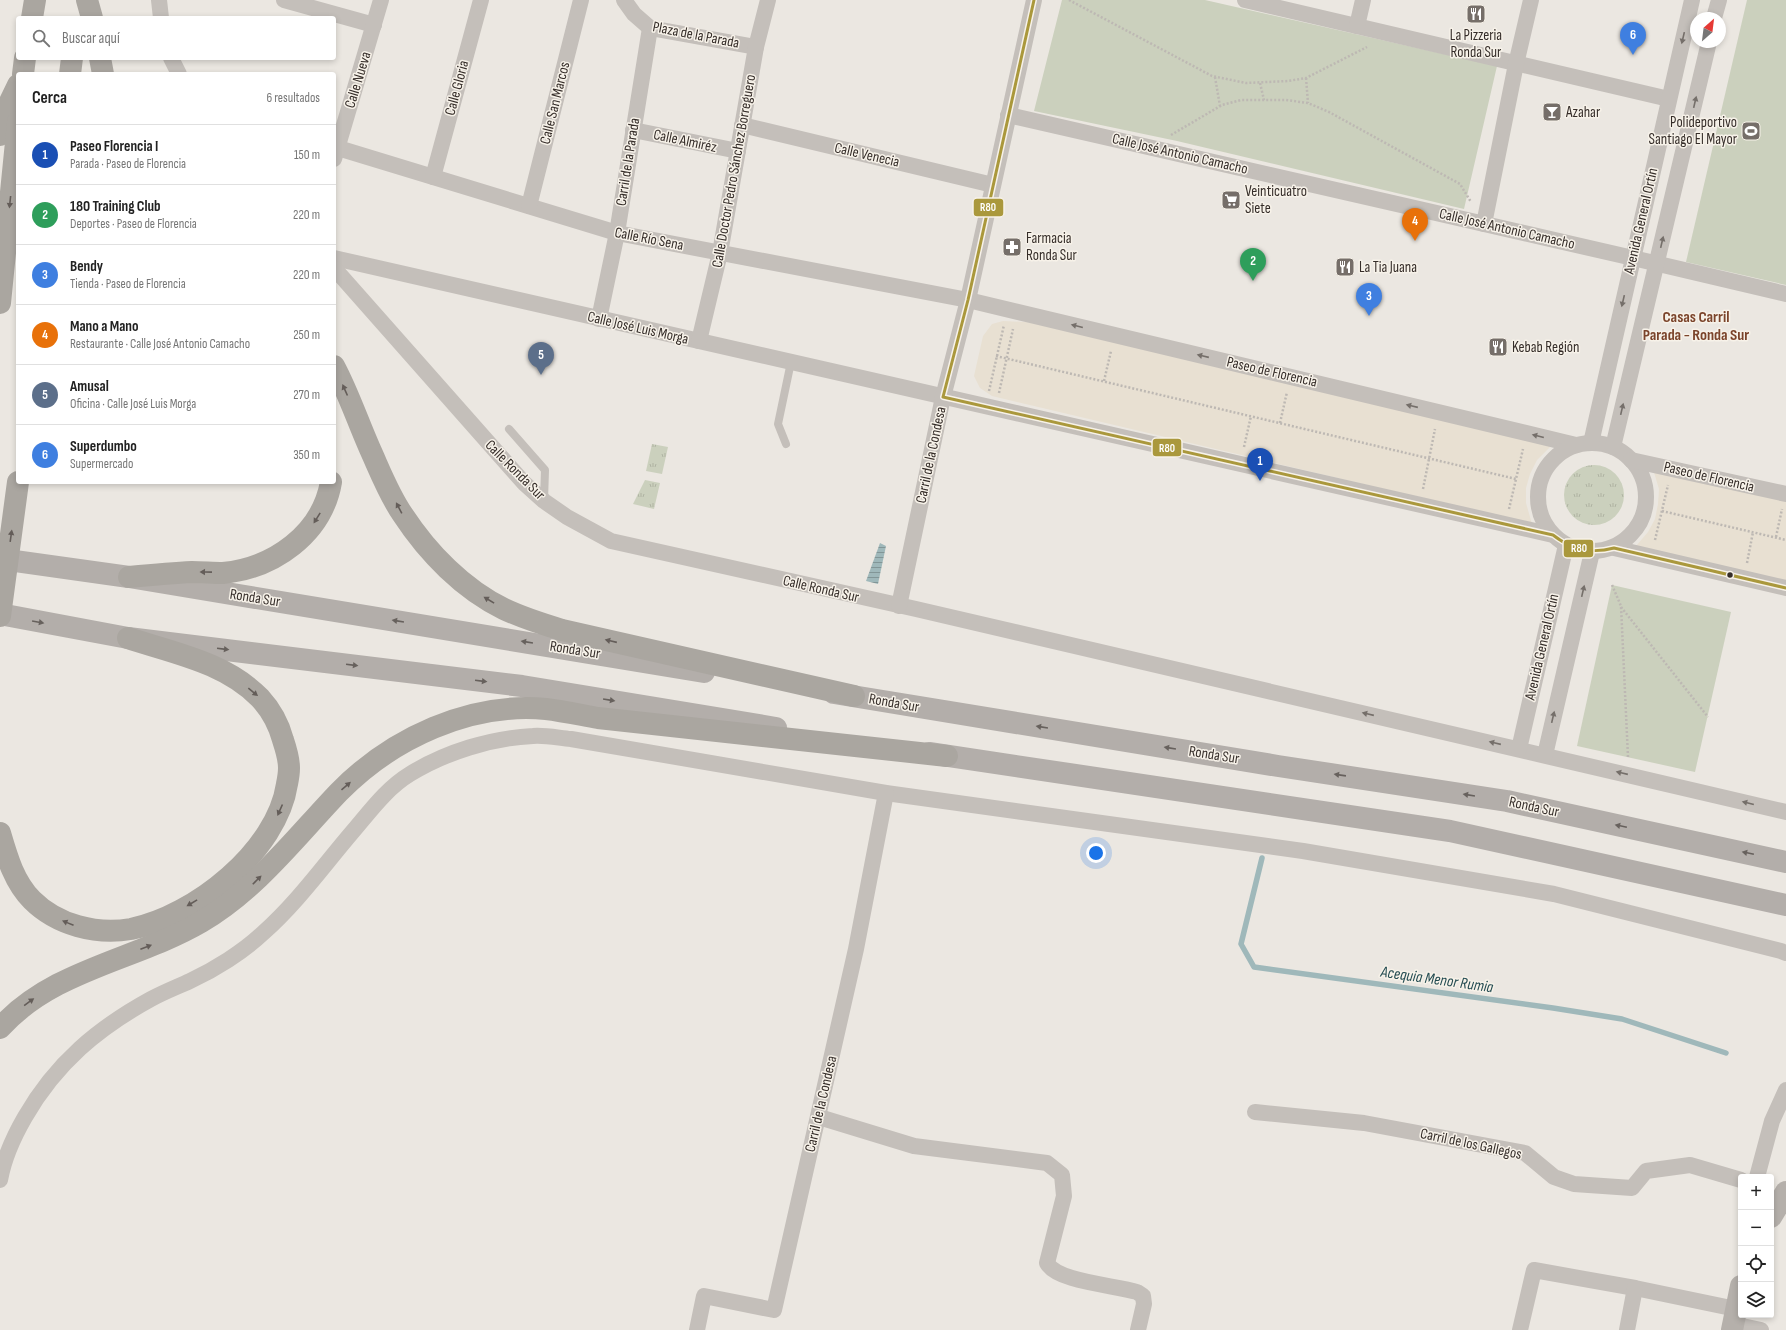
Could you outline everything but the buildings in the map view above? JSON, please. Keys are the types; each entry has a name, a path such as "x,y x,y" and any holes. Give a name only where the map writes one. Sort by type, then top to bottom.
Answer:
{"highway":[{"path":"32,16 35,0"},
{"path":"78,16 80,0"},
{"path":"87,0 91,16"},
{"path":"23,72 25,60"},
{"path":"70,72 72,60"},
{"path":"100,60 103,72"},
{"path":"0,135 5,112 16,89"},
{"path":"0,303 16,142"},
{"path":"336,371 371,450 402,514 434,555 478,594 504,609 533,621 562,630 854,696"},
{"path":"0,615 18,484"},
{"path":"129,577 194,572 222,573 239,570 265,561 284,552 302,539 323,509 330,484"},
{"path":"0,833 12,869 32,900 47,912 68,924 91,930 131,928 169,915 191,904 215,888 243,864 261,844 279,814 284,801 289,770 281,732 272,714 259,698 240,682 221,670 192,658 128,638"},
{"path":"0,1028 26,1004 63,981 173,937 226,906 254,883 341,791 367,767 391,749 437,726 458,719 488,712 513,709 545,709 598,718 947,756"}],"main road":[{"name":"Ronda Sur","path":"0,559 129,577 1270,765 1507,801 1786,862"},
{"path":"0,615 128,638 522,686 947,756 1450,831 1786,905"},
{"path":"1774,1212 1785,1194"},
{"path":"1734,1321 1738,1301"}],"street":[{"path":"159,0 161,16"},
{"path":"284,0 374,26"},
{"name":"Calle Nueva","path":"336,153 381,0"},
{"name":"Calle Gloria","path":"433,177 481,0"},
{"name":"Calle San Marcos","path":"528,206 581,0"},
{"name":"Plaza de la Parada","path":"624,0 634,14 650,28 756,47"},
{"name":"Calle Doctor Pedro Sánchez Borreguero","path":"699,341 720,253 756,47 768,0"},
{"name":"Carril de la Condesa","path":"899,606 943,397 968,300 1034,0"},
{"path":"1245,0 1669,99"},
{"path":"1357,26 1363,0"},
{"path":"1484,224 1516,64 1531,0"},
{"name":"Avenida General Ortín","path":"1584,444 1632,258 1692,0"},
{"path":"1716,12 1719,0"},
{"name":"Carril de la Parada","path":"599,319 616,233 650,28"},
{"name":"Avenida General Ortín","path":"1613,447 1708,48"},
{"path":"172,60 177,72"},
{"name":"Calle José Antonio Camacho","path":"1008,115 1656,263"},
{"name":"Calle Venecia","path":"742,125 993,185"},
{"name":"Calle Almiréz","path":"633,130 738,151"},
{"name":"Calle Río Sena","path":"336,153 433,177 616,233 968,300"},
{"name":"Calle José Luis Morga","path":"336,258 943,397"},
{"path":"1656,263 1786,294"},
{"name":"Calle Ronda Sur","path":"336,270 524,483 544,501 567,517 611,541 899,606 1786,812"},
{"name":"Paseo de Florencia","path":"968,300 1584,444"},
{"path":"943,397 1553,535"},
{"path":"1614,548 1633,534 1640,524 1645,508 1646,491 1644,480 1639,469 1632,460 1613,447 1584,444 1560,454 1547,467 1538,490 1540,514 1553,535 1566,545 1578,550 1592,552 1614,548 1786,588"},
{"name":"Paseo de Florencia","path":"1632,460 1785,499"},
{"name":"Avenida General Ortín","path":"1519,749 1566,545"},
{"name":"Avenida General Ortín","path":"1545,755 1592,552"},
{"path":"0,1180 2,1168 16,1132 27,1112 50,1079 72,1055 98,1032 152,998 192,980 240,952 261,935 282,915 382,796 409,775 438,760 504,739 535,736 571,739 886,793 1303,851 1554,894 1786,953"},
{"name":"Carril de la Condesa","path":"697,1330 704,1296 774,1310 856,949 886,793"},
{"path":"1758,1174 1772,1121 1786,1090"},
{"name":"Carril de los Gallegos","path":"1255,1112 1364,1123 1525,1153 1554,1177 1574,1184 1632,1188 1646,1171 1690,1165 1738,1179"},
{"path":"818,1117 914,1146 1047,1163 1055,1168 1062,1175 1064,1196 1047,1264 1050,1269 1064,1277 1137,1292 1143,1296 1144,1304 1138,1330"},
{"path":"1520,1330 1534,1270 1635,1288 1761,1330"},
{"path":"1627,1330 1635,1288"}],"lane":[{"path":"786,444 778,424 791,362"},
{"path":"509,429 545,470 544,501"}],"path":[{"path":"1069,0 1215,77 1246,83 1306,78 1390,34"},
{"path":"1215,77 1220,106"},
{"path":"1306,78 1308,103"},
{"path":"1260,83 1264,100"},
{"path":"1150,148 1220,106 1240,100 1286,100 1308,103 1329,112 1460,184 1484,224"},
{"path":"988,394 1005,321"},
{"path":"995,409 1013,329"},
{"path":"1104,381 1112,347"},
{"path":"996,356 1516,479"},
{"path":"1280,423 1288,388"},
{"path":"1243,451 1251,416"},
{"path":"1423,489 1436,426"},
{"path":"1511,514 1509,509 1524,446"},
{"path":"1653,545 1669,483"},
{"path":"1776,537 1785,499"},
{"path":"1662,511 1786,540"},
{"path":"1746,567 1754,532"},
{"path":"1612,586 1621,606 1708,717"},
{"path":"1621,606 1628,757"}],"green space":[{"path":"1062,0 1205,0 1497,66 1464,209 1177,141 1034,111"},
{"name":"Polideportivo Santiago El Mayor","path":"1747,0 1786,0 1786,285 1686,262"},
{"path":"652,444 668,447 662,474 646,471"},
{"path":"1594,465 1606,467 1619,478 1622,483 1624,495 1622,507 1611,520 1606,523 1594,525 1582,523 1569,512 1566,507 1564,495 1566,483 1577,470 1582,467"},
{"path":"645,480 660,483 654,509 633,504"},
{"path":"1612,585 1731,612 1695,772 1577,746"}],"shaded area":[{"path":"1003,321 1027,322 1552,445 1537,460 1530,474 1526,488 1526,503 1532,524 992,396 980,388 974,376 983,336 992,324"},
{"path":"1653,469 1786,499 1786,581 1636,546 1648,532 1655,519 1659,489"}],"water":[{"path":"880,543 886,546 878,584 866,581"}],"waterway":[{"name":"Acequia Menor Rumia","path":"1262,858 1241,944 1254,967 1553,1008 1622,1019 1726,1053"}],"transit line":[{"name":"R80","path":"1034,0 968,300 943,397 1553,535 1567,544 1582,549 1597,551 1614,548 1786,588"}],"place":[{"name":"La Pizzeria Ronda Sur","path":"1476,14"},
{"name":"Superdumbo","path":"1633,55"},
{"name":"Azahar","path":"1552,112"},
{"name":"Polideportivo Santiago El Mayor","path":"1751,131"},
{"name":"Veinticuatro Siete","path":"1231,200"},
{"name":"Mano a Mano","path":"1415,241"},
{"name":"Farmacia Ronda Sur","path":"1012,247"},
{"name":"La Tia Juana","path":"1345,267"},
{"name":"180 Training Club","path":"1253,281"},
{"name":"Bendy","path":"1369,316"},
{"name":"Kebab Región","path":"1498,347"},
{"name":"Amusal","path":"541,375"},
{"name":"Paseo Florencia I","path":"1260,481"}],"district":[{"name":"Casas Carril Parada - Ronda Sur","path":"1696,326"}]}
